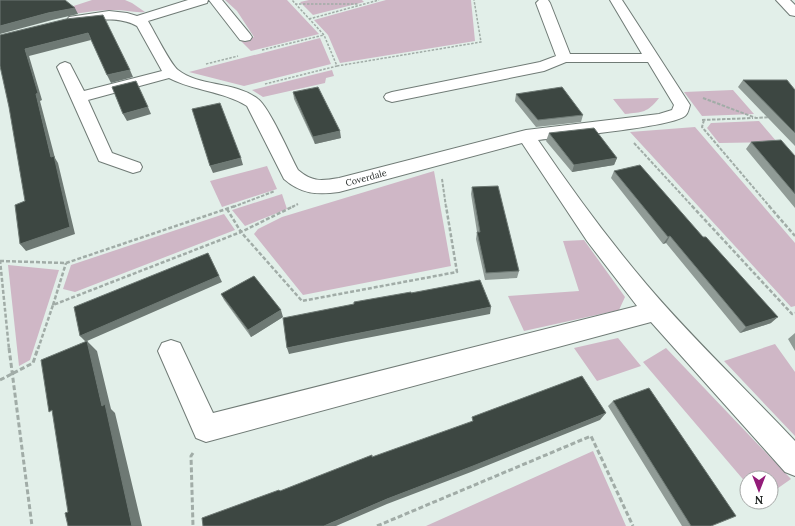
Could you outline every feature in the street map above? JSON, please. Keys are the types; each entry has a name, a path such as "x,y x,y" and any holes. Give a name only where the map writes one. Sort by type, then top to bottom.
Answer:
{"street":[{"path":"137,20 202,0"},
{"path":"215,0 245,37"},
{"path":"616,0 651,58 682,105 679,113"},
{"path":"782,0 795,12"},
{"path":"543,4 564,58"},
{"path":"62,23 94,17 114,16 137,20 142,23 171,73 186,81 233,93 253,103 291,174 300,182"},
{"path":"392,97 544,66 564,58 651,58"},
{"path":"65,67 80,97 105,157 133,167"},
{"path":"80,97 171,73"},
{"name":"Coverdale","path":"300,182 311,186 325,187 339,185 526,136 662,119 679,113"},
{"path":"526,136 589,230 656,311 795,462"},
{"path":"171,351 206,428 656,311"}],"path":[{"path":"292,0 324,35 337,66"},
{"path":"309,19 379,0"},
{"path":"233,93 337,66 481,42 474,0"},
{"path":"295,4 364,4"},
{"path":"669,84 756,118"},
{"path":"679,113 704,120 771,117"},
{"path":"704,120 702,127 795,236"},
{"path":"617,125 792,314 795,313"},
{"path":"227,209 241,232 302,301 457,272 439,159"},
{"path":"32,526 12,374 0,261 66,263 227,209 300,182"},
{"path":"53,305 241,232 291,209 325,187"},
{"path":"0,380 33,363 66,263"},
{"path":"193,526 191,456 206,428"},
{"path":"377,526 591,436 633,526"}],"shaded area":[{"path":"92,0 125,0 145,12 101,10 72,14 0,33 0,30"},
{"path":"225,0 287,0 319,34 251,51 241,41 254,37 237,11"},
{"path":"309,0 362,0 364,2 313,15 300,2"},
{"path":"386,0 471,0 475,41 340,63 328,35 314,20"},
{"path":"320,38 331,64 244,86 189,72"},
{"path":"332,70 334,76 326,78 325,83 263,97 252,90"},
{"path":"733,90 754,114 702,116 684,92"},
{"path":"659,98 651,107 644,111 625,114 613,99"},
{"path":"759,121 777,142 719,143 707,128 711,123"},
{"path":"695,127 795,243 795,306 791,307 630,132"},
{"path":"267,166 277,189 222,207 210,181"},
{"path":"434,171 451,266 303,295 254,234 258,229 282,217"},
{"path":"282,194 287,209 245,226 232,210"},
{"path":"224,214 235,230 75,292 63,289 71,265"},
{"path":"584,240 625,297 619,310 524,331 508,296 579,291 563,241"},
{"path":"8,265 59,270 30,360 19,366"},
{"path":"618,338 641,366 597,381 574,348"},
{"path":"775,344 795,372 795,436 724,361"},
{"path":"666,348 791,479 779,487 779,470 739,470 739,475 643,362"},
{"path":"593,451 626,526 426,526"}],"building":[{"path":"0,0 65,0 75,8 48,13 0,26"},
{"path":"103,15 130,70 107,75 88,33 25,49 38,93 36,94 51,157 54,156 70,227 20,244 15,205 25,201 9,107 0,66 0,35 66,19"},
{"path":"743,80 787,80 795,90 795,133"},
{"path":"136,81 148,107 123,114 112,87"},
{"path":"318,87 340,131 313,137 293,92"},
{"path":"562,87 583,115 538,120 516,94"},
{"path":"220,103 241,158 210,166 192,109"},
{"path":"594,128 617,158 574,165 549,133"},
{"path":"781,140 795,156 795,194 751,142"},
{"path":"640,165 703,237 706,237 778,317 746,327 670,236 668,237 614,171"},
{"path":"498,186 519,271 486,273 477,232 480,232 472,187"},
{"path":"208,253 219,276 80,336 74,307"},
{"path":"254,276 281,310 248,330 221,294"},
{"path":"480,280 491,307 287,348 283,318 354,304 354,302"},
{"path":"87,341 102,406 105,404 132,526 68,526 65,513 68,512 52,410 49,412 41,360"},
{"path":"582,376 606,413 387,499 324,526 203,526 202,518 279,490 280,491 372,455 372,457 473,421 472,417"},
{"path":"649,388 736,516 711,526 691,526 613,401"}]}
